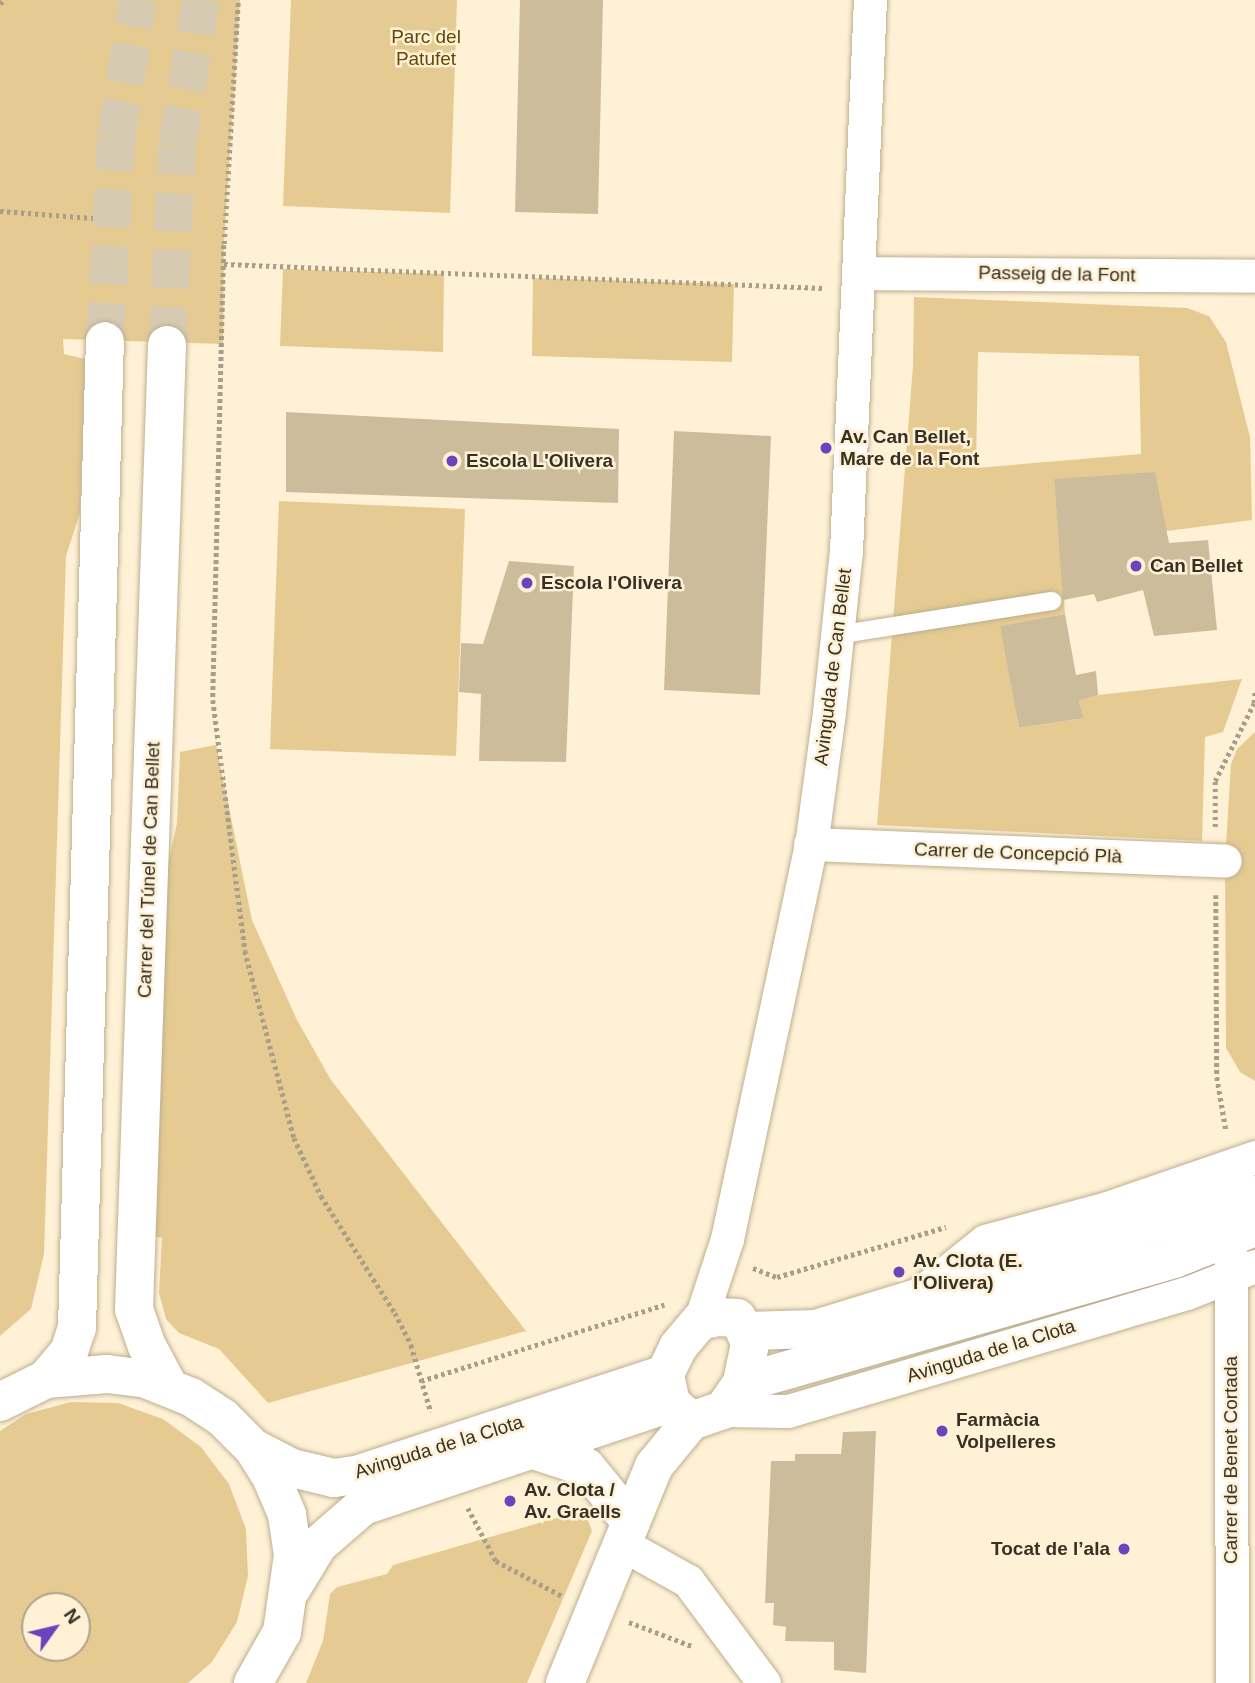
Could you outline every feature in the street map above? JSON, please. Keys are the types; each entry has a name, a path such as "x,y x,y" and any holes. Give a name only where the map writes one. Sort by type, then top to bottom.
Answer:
{"street":[{"name":"Avinguda de Can Bellet","path":"700,1321 718,1272 810,844 837,635 846,551 870,0"},
{"name":"Passeig de la Font","path":"858,281 1255,276"},
{"path":"16,1390 69,1352 77,1328 106,341"},
{"name":"Carrer del Túnel de Can Bellet","path":"167,345 134,1309 147,1346 169,1387"},
{"name":"Carrer de Concepció Plà","path":"810,844 1220,861"},
{"path":"910,1303 985,1241 1107,1208 1234,1153"},
{"path":"745,1331 816,1329 910,1303 1255,1195"},
{"name":"Carrer de Benet Cortada","path":"1232,1683 1243,1231"},
{"name":"Avinguda de la Clota","path":"291,1589 318,1545 363,1506 698,1398 1174,1259 1243,1231"},
{"name":"Avinguda de la Clota","path":"253,1448 292,1468 334,1478 698,1398 788,1411 1187,1293 1242,1271"},
{"path":"565,1683 653,1466 698,1398 750,1344 737,1318 700,1321 678,1347 698,1398"},
{"path":"16,1390 107,1374 146,1379 169,1387 223,1418 253,1448 287,1516 291,1589 282,1632 262,1677"},
{"path":"533,1450 586,1467 626,1533 688,1581 764,1683"}],"lane":[{"path":"837,635 1052,601"}],"path":[{"path":"223,267 239,0"},
{"path":"0,211 93,218"},
{"path":"224,244 213,700 216,746 245,951 294,1138 320,1196 395,1313 421,1381 668,1301"},
{"path":"223,267 858,281"},
{"path":"1234,1153 1227,1133 1217,1077 1220,861 1214,781 1254,703 1255,689"},
{"path":"1227,1133 1236,1129"},
{"path":"1227,1133 1234,1153"},
{"path":"718,1272 750,1267 778,1277 954,1224"},
{"path":"466,1503 482,1542 496,1561 535,1585 700,1649"}],"green space":[{"path":"0,0 240,0 224,244 223,344 63,339 64,354 85,359 80,513 66,556 44,1254 31,1309 0,1336"},
{"name":"Parc del Patufet","path":"291,0 457,0 450,213 283,206"},
{"path":"283,269 444,274 443,352 280,346"},
{"path":"533,278 734,284 732,362 532,356"},
{"path":"914,297 1187,308 1209,316 1226,342 1250,437 1252,520 1167,531 1054,480 1065,614 1001,626 1019,728 1084,718 1079,701 1098,695 1242,679 1223,732 1205,737 1202,841 877,825 913,366","holes":["978,352 1139,356 1141,454 976,468"]},
{"path":"279,501 465,509 456,756 270,749"},
{"path":"1255,732 1255,1081 1240,1072 1226,1048 1225,861 1231,764 1237,749"},
{"path":"216,745 252,920 297,1020 331,1080 526,1331 268,1403 219,1349 179,1333 166,1319 159,1293 162,1238 149,1235 162,891 177,823 180,752"},
{"path":"71,1402 118,1403 163,1419 201,1447 229,1484 246,1529 248,1576 237,1622 212,1662 188,1683 0,1683 0,1431 26,1414"},
{"path":"577,1512 588,1520 592,1531 527,1683 306,1683 323,1641 330,1594 337,1587 387,1574 393,1565"}],"building":[{"path":"520,0 603,0 598,214 515,212"},
{"name":"Escola L'Olivera","path":"286,412 619,429 618,503 286,492"},
{"name":"Escola L'Olivera","path":"674,431 771,436 760,695 664,690"},
{"name":"Can Bellet","path":"1155,472 1169,543 1208,540 1217,630 1154,636 1143,590 1097,602 1094,594 1063,600 1054,479"},
{"name":"Escola L'Olivera","path":"509,561 574,566 566,762 479,761 481,694 459,692 461,643 483,644"},
{"path":"1065,614 1076,675 1096,671 1098,695 1079,701 1084,718 1019,728 1000,626"},
{"path":"876,1431 866,1673 834,1670 834,1642 785,1641 786,1627 773,1625 774,1603 765,1603 771,1461 795,1461 795,1454 841,1454 843,1432"}],"tunnel":[{"path":"105,341 116,139 138,0"},
{"path":"167,345 177,146 201,0"}],"place":[{"name":"Av. Can Bellet, Mare de la Font","path":"826,448"},
{"name":"Escola L'Olivera","path":"452,461"},
{"name":"Can Bellet","path":"1136,566"},
{"name":"Escola l'Olivera","path":"527,583"},
{"name":"Av. Clota (E. l'Olivera)","path":"899,1272"},
{"name":"Farmàcia Volpelleres","path":"942,1431"},
{"name":"Av. Clota / Av. Graells","path":"510,1501"},
{"name":"Tocat de l’ala","path":"1124,1549"}]}
